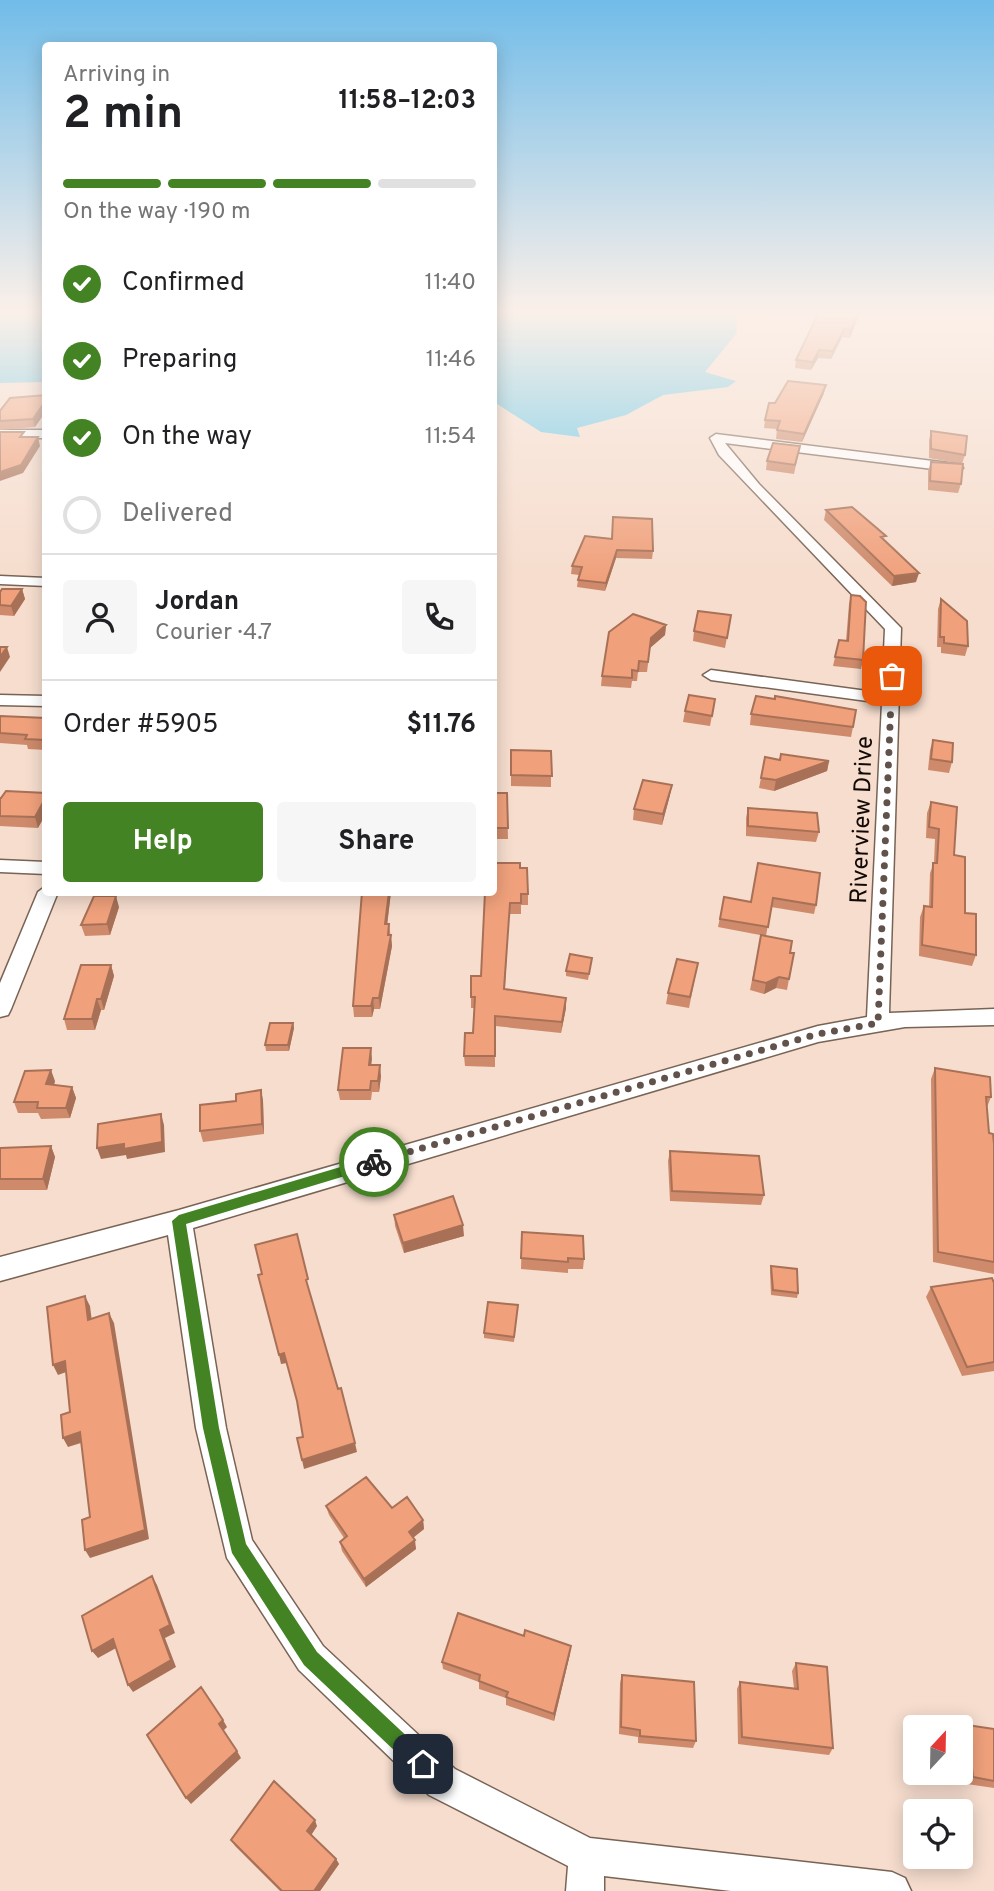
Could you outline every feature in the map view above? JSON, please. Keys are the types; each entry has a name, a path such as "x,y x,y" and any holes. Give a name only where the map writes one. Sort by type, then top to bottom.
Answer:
{"street":[{"path":"0,434 42,434"},
{"name":"Riverview Drive","path":"878,1023 893,628 754,487 723,452 716,438 958,468"},
{"path":"0,580 42,582"},
{"path":"711,675 892,699"},
{"path":"0,700 42,701"},
{"path":"0,866 42,868"},
{"path":"0,1009 46,896"},
{"path":"0,1269 179,1221 608,1093 818,1034 878,1023 994,1017"},
{"path":"179,1221 211,1428 238,1547 311,1658 442,1782 586,1873 892,1891"}],"water":[{"path":"497,400 653,400 626,415 577,428 580,437 541,432 497,404"}],"building":[{"path":"8,400 42,400 42,406 33,419 0,421 0,411"},
{"path":"777,400 819,400 804,434 777,430 780,421 765,420 769,403"},
{"path":"931,431 967,436 965,455 931,449"},
{"path":"0,432 24,432 20,437 38,437 21,465 0,472"},
{"path":"773,443 800,446 795,465 767,461"},
{"path":"931,462 963,464 961,484 930,481"},
{"path":"852,507 886,536 881,537 919,573 894,576 826,510"},
{"path":"613,517 652,519 653,551 617,550 606,583 578,580 582,567 572,566 585,536 612,539"},
{"path":"2,589 22,589 11,606 0,605"},
{"path":"851,595 860,596 866,602 863,660 835,657 839,640 848,641"},
{"path":"941,599 967,621 968,646 944,643 944,637 940,637"},
{"path":"698,611 731,615 727,638 694,631"},
{"path":"633,614 666,625 651,638 648,662 639,661 638,671 632,670 632,678 602,676 609,632"},
{"path":"0,647 7,647 0,657"},
{"path":"689,695 715,699 712,716 685,711"},
{"path":"756,696 775,699 775,696 856,710 853,727 751,714"},
{"path":"0,716 42,718 42,740 25,739 27,735 0,733"},
{"path":"933,740 953,743 952,762 931,759"},
{"path":"511,750 551,751 552,776 511,775"},
{"path":"781,754 829,761 776,780 761,778 765,757 780,760"},
{"path":"643,780 672,785 663,814 634,809"},
{"path":"6,791 42,793 42,804 35,817 0,816 1,798"},
{"path":"497,793 507,793 508,828 497,828"},
{"path":"931,802 957,807 954,855 965,857 965,913 976,914 976,955 922,945 924,906 932,907 933,863 937,863 939,829 929,827"},
{"path":"748,808 817,813 819,832 748,826"},
{"path":"497,863 520,863 520,868 527,868 528,894 521,894 521,903 510,903 504,989 566,998 562,1022 495,1016 495,1056 464,1056 465,1033 473,1033 475,997 471,997 471,976 481,976 485,896 497,896"},
{"path":"758,863 820,873 816,905 773,898 768,927 720,919 724,897 751,902"},
{"path":"94,896 116,896 107,924 81,925"},
{"path":"362,896 388,896 385,924 389,924 388,935 391,935 379,998 373,998 371,1006 353,1006"},
{"path":"761,935 792,941 790,953 794,953 789,979 779,977 766,983 753,980"},
{"path":"570,954 592,958 589,974 566,971"},
{"path":"677,959 698,963 690,997 668,993"},
{"path":"81,965 111,965 92,1019 64,1019"},
{"path":"270,1023 293,1023 288,1045 265,1045"},
{"path":"343,1048 371,1048 369,1065 380,1065 378,1081 371,1081 370,1090 338,1090"},
{"path":"935,1068 990,1077 991,1097 986,1097 989,1133 993,1134 994,1144 994,1262 938,1252"},
{"path":"51,1070 46,1084 72,1087 66,1108 37,1108 38,1102 14,1102 25,1071"},
{"path":"261,1090 262,1124 200,1131 200,1105 236,1101 236,1094"},
{"path":"161,1114 162,1142 124,1149 124,1144 97,1148 98,1124"},
{"path":"51,1146 43,1179 0,1179 0,1148"},
{"path":"670,1151 759,1156 764,1195 672,1191"},
{"path":"453,1196 463,1225 403,1243 394,1215"},
{"path":"522,1232 583,1236 584,1259 568,1258 568,1262 521,1258"},
{"path":"297,1234 308,1279 306,1280 338,1389 341,1388 355,1443 302,1460 297,1438 303,1437 297,1401 284,1353 279,1355 258,1275 262,1274 255,1245"},
{"path":"771,1266 797,1269 798,1293 773,1290"},
{"path":"992,1278 994,1362 967,1367 931,1287"},
{"path":"85,1296 88,1320 109,1313 145,1530 85,1550 82,1520 90,1517 80,1432 63,1438 61,1415 70,1412 65,1361 53,1365 47,1307"},
{"path":"488,1302 518,1305 514,1337 484,1333"},
{"path":"366,1477 392,1508 407,1497 423,1520 409,1532 415,1540 364,1579 340,1542 347,1536 326,1506"},
{"path":"152,1576 170,1625 160,1630 171,1660 128,1685 113,1639 92,1651 82,1616"},
{"path":"458,1613 524,1636 525,1630 571,1646 554,1714 506,1697 508,1692 479,1681 480,1675 442,1662"},
{"path":"796,1663 827,1667 833,1748 742,1737 740,1682 798,1689"},
{"path":"622,1675 694,1682 696,1741 640,1736 640,1730 621,1727"},
{"path":"201,1687 223,1720 219,1724 237,1751 186,1798 147,1735"},
{"path":"973,1726 994,1729 994,1781 973,1777"},
{"path":"274,1781 315,1820 307,1831 336,1859 314,1891 282,1891 231,1840"}],"way so far":[{"path":"374,1162 818,1034 878,1023 892,676"}],"route":[{"path":"374,1162 179,1221 211,1428 238,1547 311,1658 423,1764"}]}
